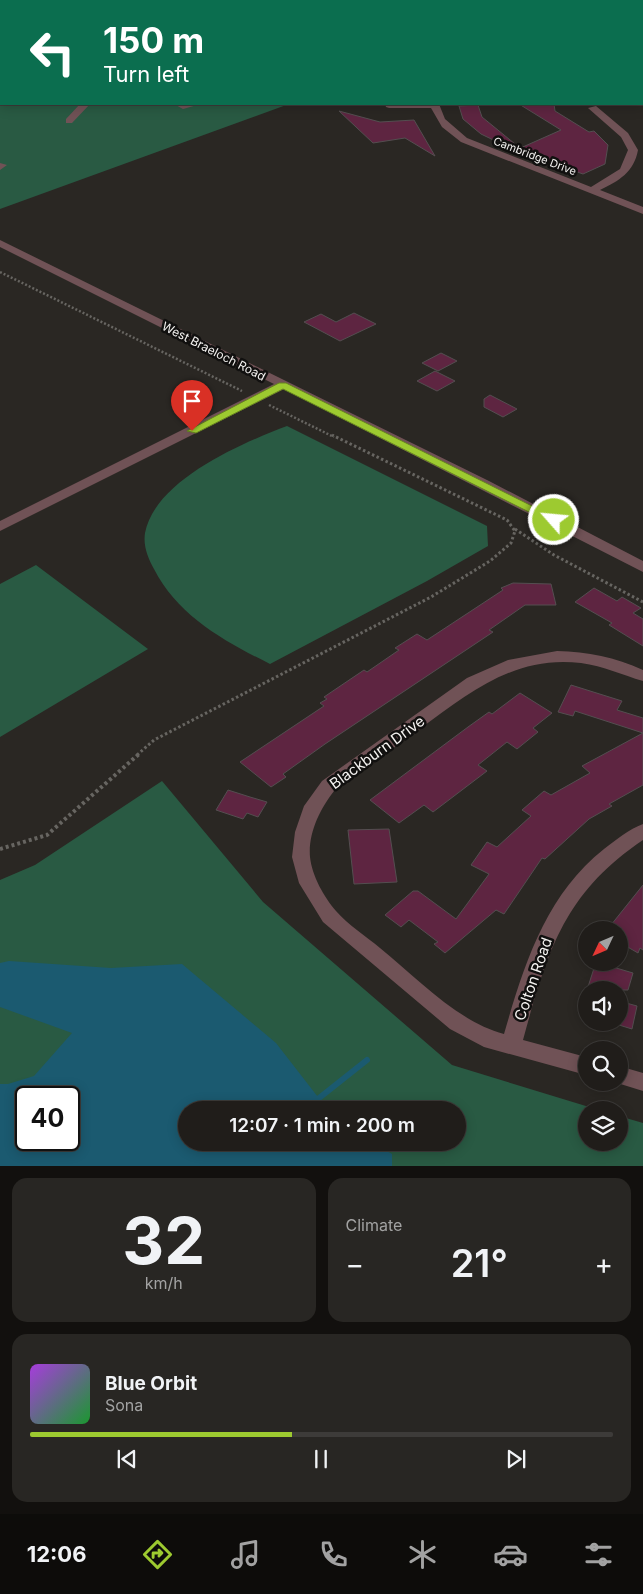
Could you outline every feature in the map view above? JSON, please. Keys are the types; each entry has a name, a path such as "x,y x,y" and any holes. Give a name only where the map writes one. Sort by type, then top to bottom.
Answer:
{"street":[{"path":"69,121 84,105"},
{"name":"Cambridge Drive","path":"435,105 435,110 441,120 464,140 643,211"},
{"path":"590,191 620,176 628,167 633,150 622,131 598,114 593,108"},
{"name":"West Braeloch Road","path":"0,243 484,484 643,567"},
{"path":"0,527 283,385"},
{"name":"Blackburn Drive","path":"578,1064 484,1038 457,1023 330,917 308,883 301,857 304,832 313,806 328,786 473,681 501,667 537,658 575,656 599,660 630,669 643,676"},
{"name":"Colton Road","path":"510,1045 531,974 547,934 574,890 613,851 643,831"},
{"path":"628,1078 643,1082"}],"path":[{"path":"0,272 256,399 438,485 507,520 515,531 511,543 490,561 431,597 154,740 47,835 0,849"},
{"path":"512,528 554,555 643,602"}],"green space":[{"path":"0,105 286,105 0,209"},
{"path":"287,426 487,526 488,546 427,581 270,664 219,636 189,614 164,586 152,565 145,543 145,533 152,514 165,496 182,480 225,453"},
{"path":"36,565 148,649 0,737 0,584"},
{"path":"162,781 263,902 452,1065 578,1104 578,1151 628,1151 628,1119 643,1123 643,1166 0,1166 0,880 35,865"}],"water":[{"path":"9,961 111,968 182,964 276,1043 321,1101 178,1101 178,1151 387,1151 392,1154 392,1166 0,1166 0,1084 8,1084 34,1076 72,1033 0,1007 0,963"}],"building":[{"path":"478,105 482,117 515,144 512,149 481,134 463,119 459,106"},
{"path":"521,105 554,105 555,111 589,132 594,131 608,145 605,164 583,174 516,150 561,130"},
{"path":"339,111 380,122 414,120 435,156 405,138 373,143"},
{"path":"354,313 376,324 340,341 304,322 321,314 336,322"},
{"path":"441,353 457,361 438,371 422,363"},
{"path":"435,371 455,381 437,391 417,381"},
{"path":"490,395 517,409 503,417 484,407 484,399"},
{"path":"513,583 551,584 556,605 525,605 489,630 493,632 283,774 286,777 271,787 240,762 324,706 320,703 327,699 324,697 364,670 367,672 399,650 395,648 417,634 427,640 503,590 501,588"},
{"path":"594,588 617,601 622,597 641,608 633,613 643,619 643,646 609,625 612,623 575,602"},
{"path":"571,685 622,701 617,710 643,718 643,733 575,711 573,716 558,712"},
{"path":"520,693 552,713 533,728 538,732 517,749 507,742 478,765 487,771 433,812 424,805 399,823 370,800 489,712 492,714"},
{"path":"643,733 643,785 609,804 612,806 589,819 545,859 542,858 504,914 496,910 445,953 434,944 438,942 409,920 401,927 385,915 413,891 418,891 456,919 489,874 471,865 487,842 497,847 531,816 522,810 544,791 551,795 590,773 582,766"},
{"path":"228,790 267,802 258,817 247,813 243,819 216,810"},
{"path":"389,829 397,882 354,884 348,830"},
{"path":"643,885 643,950 640,948 638,953 628,947 628,921 614,921"},
{"path":"593,971 626,971 633,973 628,990 628,981 590,981"},
{"path":"628,1004 637,1006 632,1029 628,1028"}],"waterway":[{"path":"315,1101 367,1060"}],"route":[{"path":"192,431 283,385 554,520"}]}
